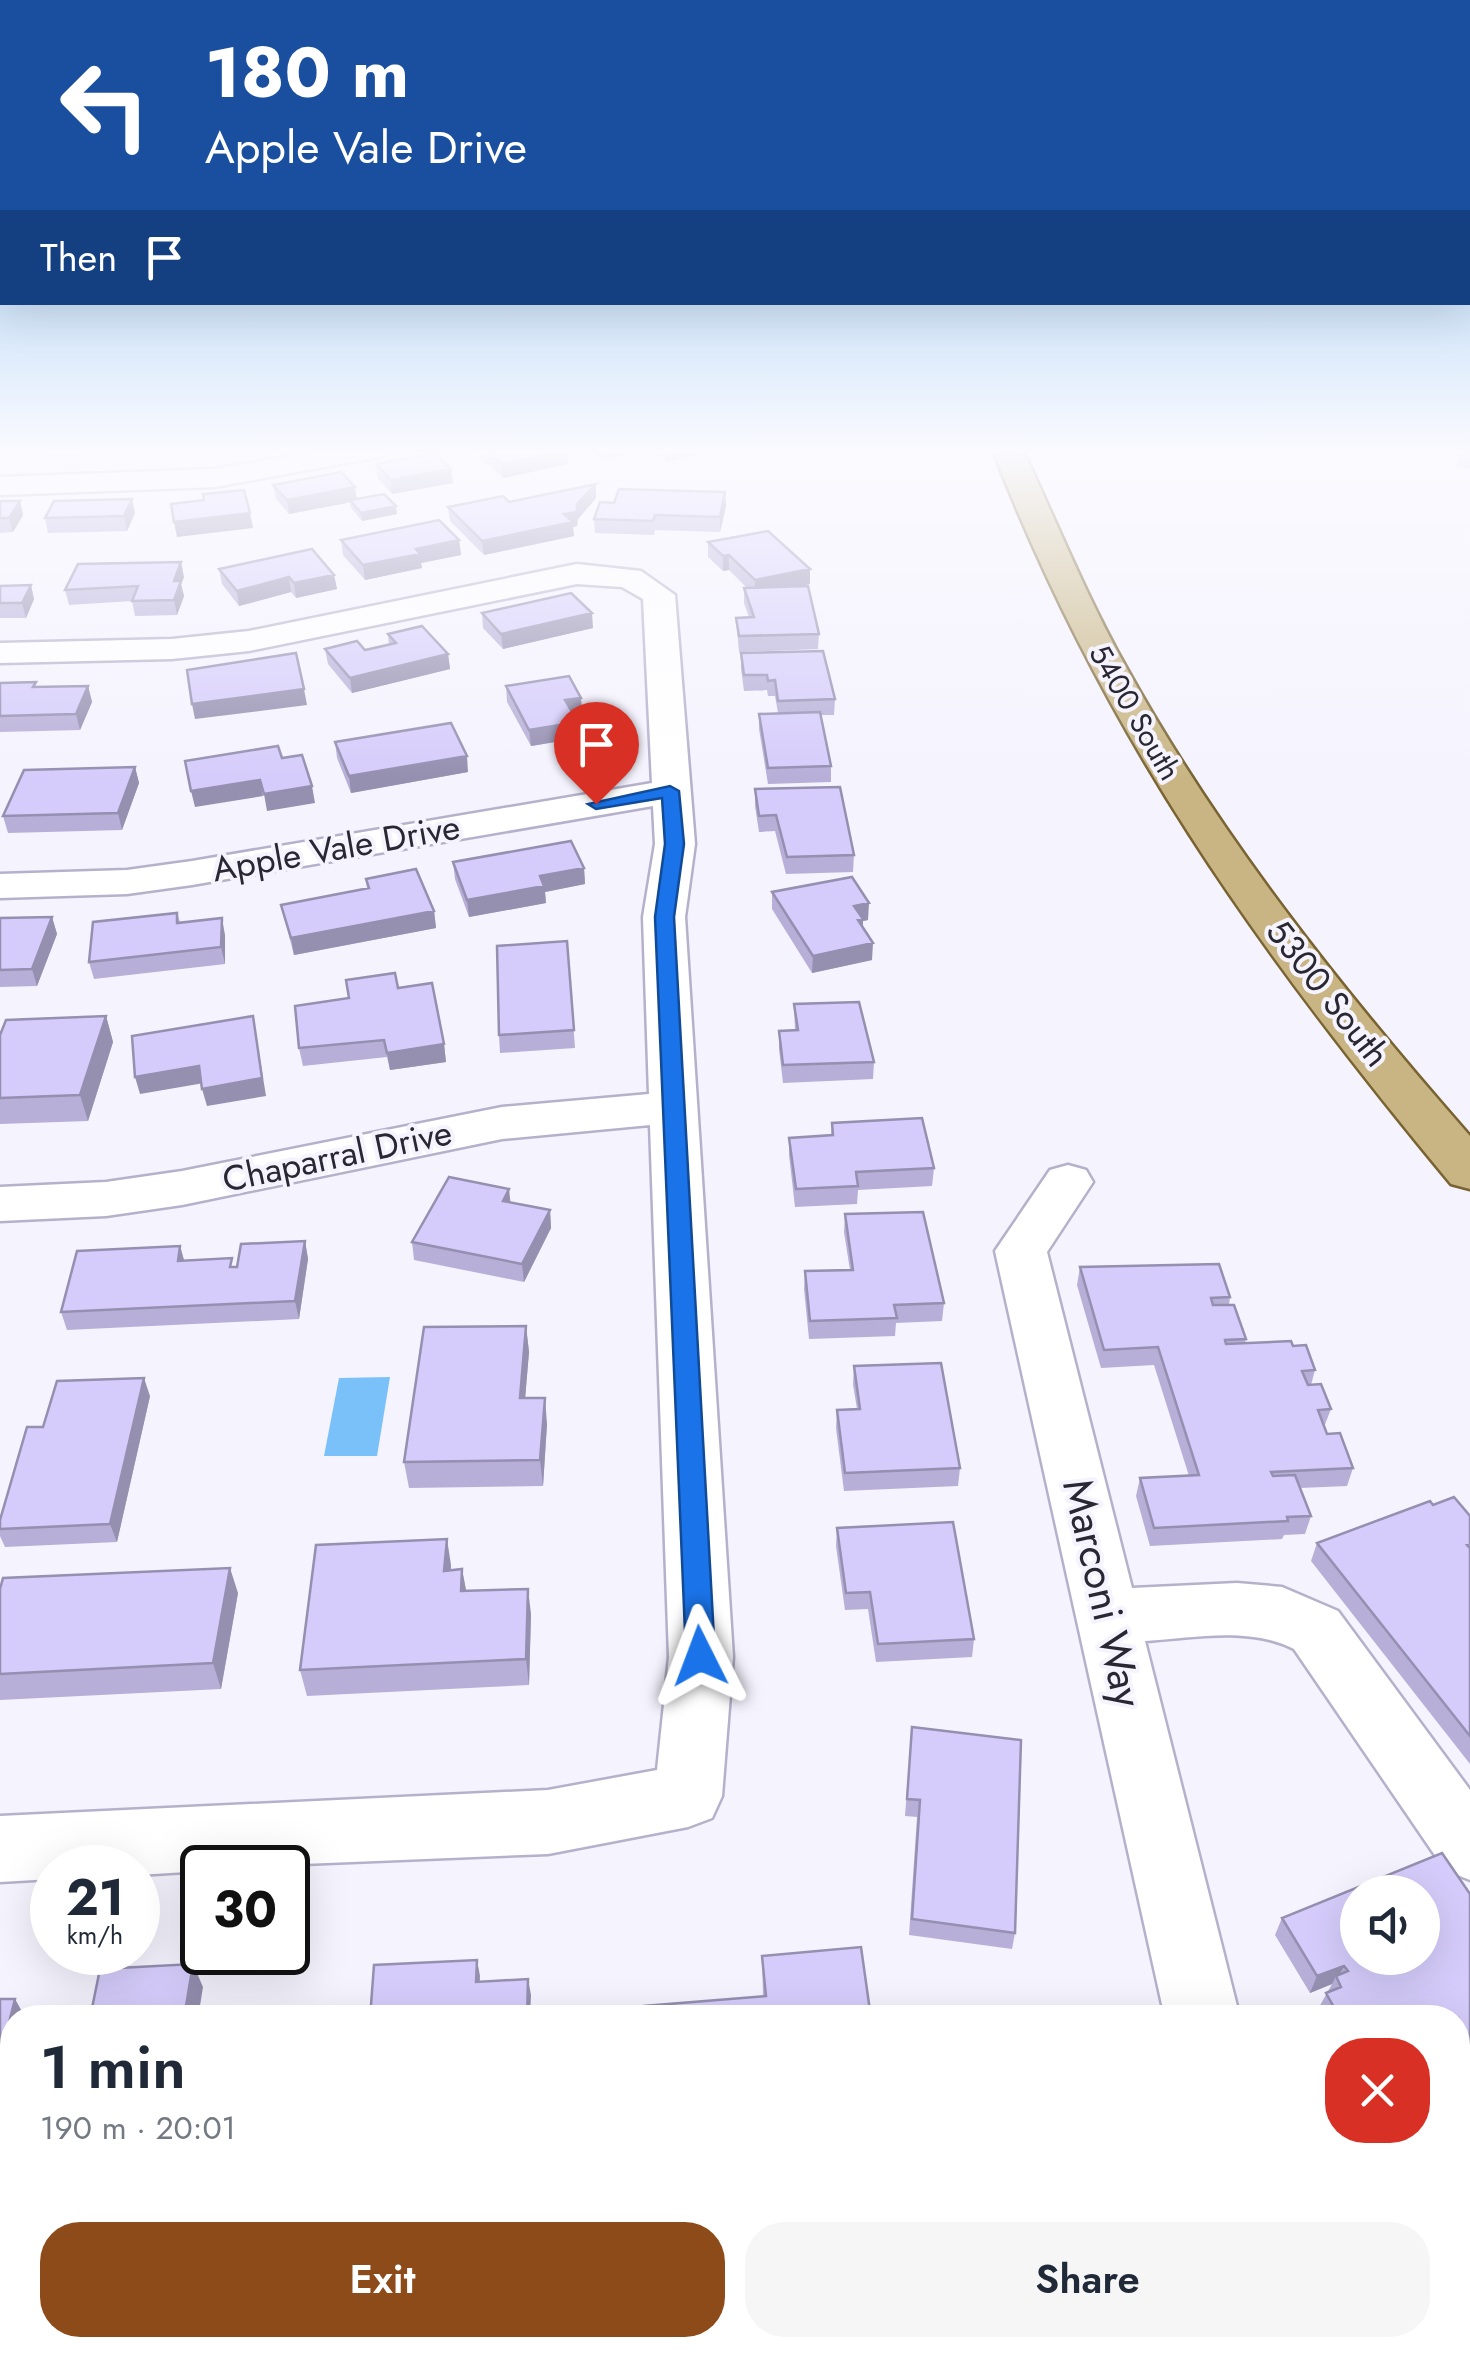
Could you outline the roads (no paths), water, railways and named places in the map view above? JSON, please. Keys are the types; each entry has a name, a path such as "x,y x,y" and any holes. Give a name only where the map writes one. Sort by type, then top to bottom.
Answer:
{"main road":[{"name":"5400 South","path":"1057,558 1108,669 1192,810"},
{"name":"5300 South","path":"1192,810 1254,899 1470,1171"}],"street":[{"path":"0,654 172,649 249,641 562,575 630,578 659,595 674,844 664,917 700,1656 688,1796 548,1822 0,1849"},
{"name":"Apple Vale Drive","path":"0,886 126,882 192,873 670,791"},
{"name":"Chaparral Drive","path":"0,1204 106,1199 182,1188 502,1123 675,1107"},
{"name":"Marconi Way","path":"1068,1182 1021,1251 1200,2005"},
{"path":"1109,1616 1236,1608 1282,1613 1316,1630 1470,1847"}],"water":[{"path":"390,1377 377,1456 324,1456 339,1378"}]}
